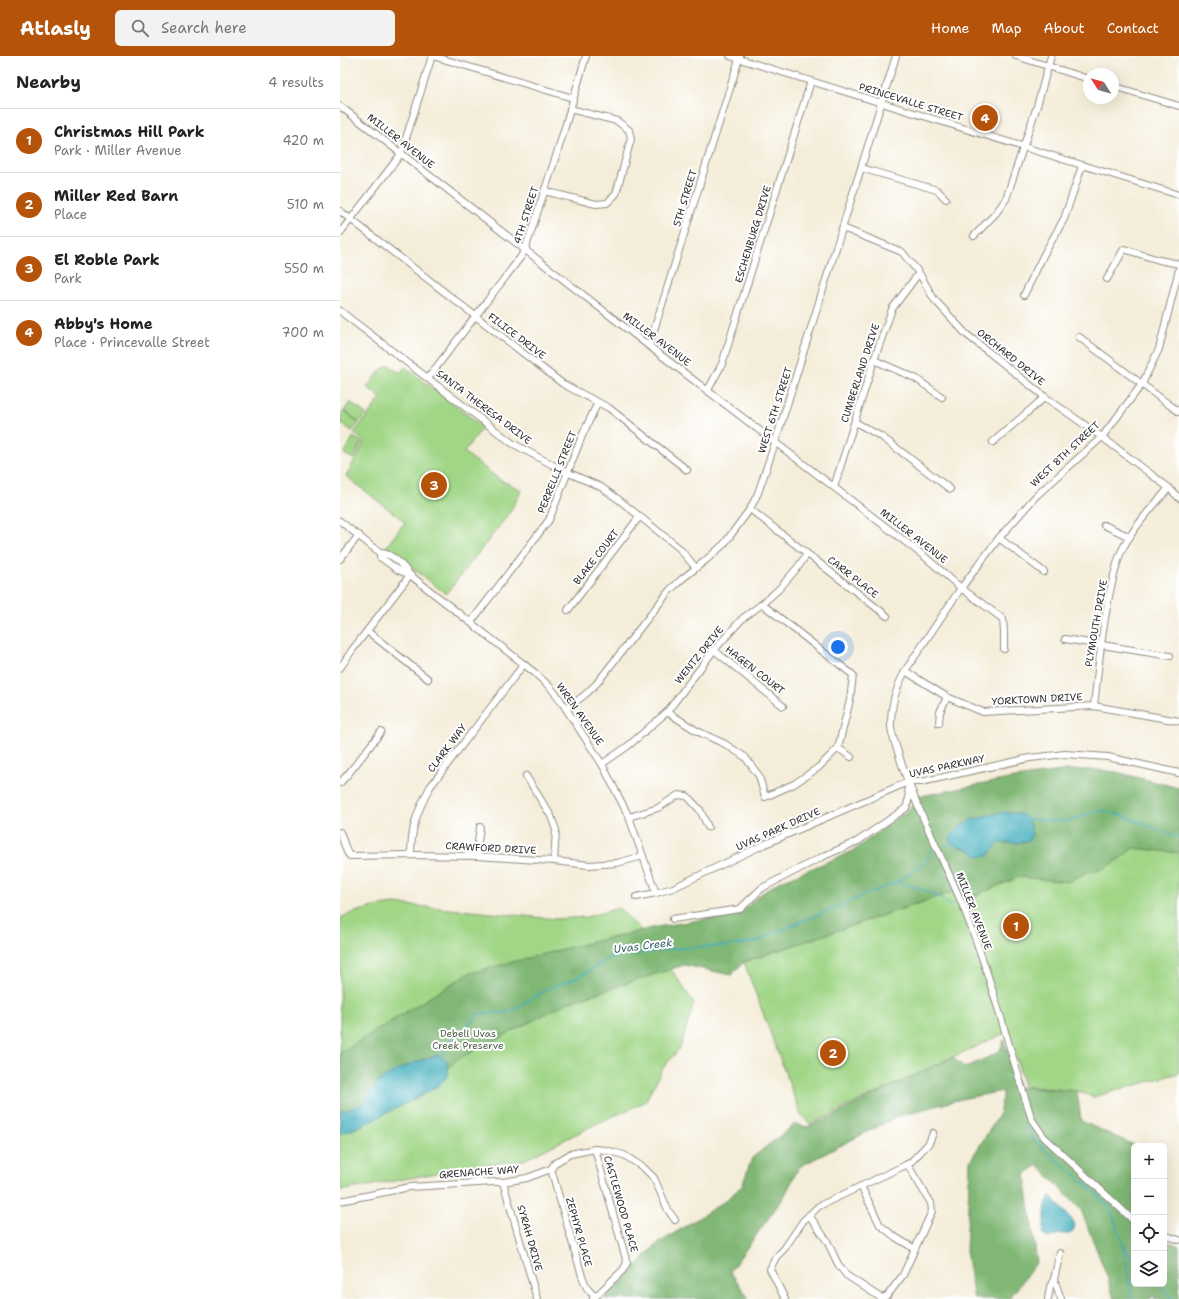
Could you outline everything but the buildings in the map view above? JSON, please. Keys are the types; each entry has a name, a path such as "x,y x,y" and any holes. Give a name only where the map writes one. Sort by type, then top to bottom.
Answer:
{"street":[{"path":"340,233 401,154 433,56 573,98"},
{"name":"4TH STREET","path":"428,378 476,317 525,250 586,56"},
{"name":"PRINCEVALLE STREET","path":"730,56 739,57 1082,166 1179,195"},
{"name":"WEST 6TH STREET","path":"567,710 597,683 669,591 724,544 750,509 758,493 775,443 896,56"},
{"path":"1016,56 1083,76"},
{"path":"974,236 996,213 1006,199 1037,106 1051,56"},
{"name":"5TH STREET","path":"649,346 739,57"},
{"name":"ESCHENBURG DRIVE","path":"708,390 722,364 811,81"},
{"path":"1119,88 1179,106"},
{"name":"MILLER AVENUE","path":"340,106 649,346 924,556 961,588"},
{"path":"544,191 596,204 607,203 616,194 631,139 629,130 617,122 570,109"},
{"path":"1024,295 1044,254 1064,220 1082,166"},
{"path":"861,168 937,190 946,199"},
{"name":"FILICE DRIVE","path":"340,211 563,384 609,408 687,470"},
{"name":"ORCHARD DRIVE","path":"843,228 902,252 919,273 934,299 966,334 1045,397 1102,437 1169,488 1179,498"},
{"path":"1108,279 1124,249 1159,260 1179,264"},
{"name":"WEST 8TH STREET","path":"998,538 1036,496 1102,437 1142,384 1159,349 1179,269"},
{"name":"CUMBERLAND DRIVE","path":"834,487 874,360 892,309 919,273"},
{"name":"SANTA THERESA DRIVE","path":"340,311 512,443 568,473 601,487 640,516 678,548 696,568"},
{"path":"1079,337 1179,412"},
{"path":"874,360 915,378 942,397"},
{"path":"993,442 1045,397"},
{"name":"PERRELLI STREET","path":"471,622 549,520 582,436 598,402"},
{"path":"855,422 882,437 950,489"},
{"name":"PLYMOUTH DRIVE","path":"1094,706 1101,645 1110,590 1121,552 1153,504 1169,488"},
{"name":"CARR PLACE","path":"750,509 887,616"},
{"name":"BLAKE COURT","path":"568,610 640,516"},
{"name":"WREN AVENUE","path":"340,521 380,552 386,553 392,557 402,565 410,575 524,664 550,687 567,710 602,764 629,817 656,893"},
{"path":"1104,525 1130,537"},
{"path":"340,559 359,535"},
{"path":"998,538 1044,572"},
{"name":"MILLER AVENUE","path":"998,538 961,588 898,684 894,698 891,727 908,782 964,909 985,968 1032,1120 1044,1137 1131,1217"},
{"name":"WENTZ DRIVE","path":"602,764 628,746 667,712 714,650 742,619 779,589 807,554"},
{"path":"340,668 410,575"},
{"path":"961,588 1003,619 1004,649"},
{"path":"667,712 697,731 725,744 744,757 759,776 765,797 794,784 819,767 838,748 850,700 853,675 762,604"},
{"path":"367,631 428,679"},
{"path":"1065,639 1170,656"},
{"name":"HAGEN COURT","path":"714,650 783,706"},
{"name":"CLARK WAY","path":"411,855 414,825 419,808 430,787 524,664"},
{"name":"YORKTOWN DRIVE","path":"905,672 947,697 983,712 1094,706 1179,721"},
{"path":"939,723 940,712 947,697"},
{"path":"340,783 381,732"},
{"path":"838,748 851,757"},
{"name":"UVAS PARKWAY","path":"673,918 740,909 762,888 824,856 858,841 906,808 909,798 908,782 921,782 1030,758 1065,754 1108,757 1179,772"},
{"path":"526,776 551,816 556,830 554,861"},
{"name":"UVAS PARK DRIVE","path":"636,897 673,888 765,844 908,782"},
{"path":"629,817 658,808 678,795 687,796 700,810 708,827"},
{"path":"476,856 480,827"},
{"name":"CRAWFORD DRIVE","path":"340,832 344,845 350,856 476,856 554,861 589,865 617,863 643,856"},
{"path":"785,1299 770,1269 776,1257 784,1249 803,1221 819,1206 910,1163 929,1143 933,1134"},
{"name":"GRENACHE WAY","path":"340,1201 410,1187 503,1182 527,1178 551,1169 555,1163 570,1154 595,1149 624,1155 644,1168 654,1178 668,1210 675,1220"},
{"name":"CASTLEWOOD PLACE","path":"594,1298 623,1270 627,1263 595,1149"},
{"path":"809,1215 827,1241 838,1264 846,1275 881,1299 887,1296 903,1275 932,1211 931,1203 907,1164"},
{"name":"ZEPHYR PLACE","path":"551,1169 582,1276 587,1288 594,1298"},
{"name":"SYRAH DRIVE","path":"503,1182 537,1299"},
{"path":"861,1186 880,1225 895,1237 915,1249"},
{"path":"1167,1236 1179,1240"},
{"path":"1048,1299 1060,1253"},
{"path":"1054,1280 1061,1299"}],"green space":[{"path":"389,365 400,373 405,367 483,427 464,452 500,480 522,490 508,515 446,594 386,547 405,522 346,476 364,443 364,441 354,433 381,398 367,387 382,369"},
{"path":"350,402 366,414 359,422 344,411"},
{"path":"344,411 359,423 352,431 340,422 340,416"},
{"path":"353,437 362,442 353,459 344,454"},
{"path":"1067,770 1100,770 1116,772 1179,788 1179,853 1133,848 1116,862 1097,871 1087,872 1068,882 1019,877 965,900 961,889 744,962 731,975 684,965 569,1002 456,1060 424,1095 340,1131 340,1053 467,974 554,951 657,927 741,913 758,896 777,883 853,851 909,809 921,796 1009,779"},
{"path":"1179,791 1179,1073 1093,1097 1077,1091 1024,1086 1009,1031 810,1124 801,1115 744,962 961,889"},
{"name":"Debell Uvas Creek Preserve","path":"395,904 556,919 586,917 619,908 652,941 694,1003 680,1048 663,1068 645,1102 596,1124 524,1160 469,1167 340,1191 340,918 367,909"},
{"path":"1004,1040 1018,1087 1077,1091 1081,1121 1131,1144 1131,1287 1167,1287 1167,1241 1179,1246 1179,1299 1155,1299 1151,1295 1151,1299 1114,1299 1107,1276 1081,1210 1038,1165 1025,1174 1037,1262 1009,1299 974,1299 966,1251 970,1161 999,1115 1003,1091 961,1099 896,1117 799,1167 784,1197 730,1271 749,1299 605,1299 656,1245 725,1201 742,1186 752,1158 795,1124 807,1127 952,1057 965,1068 999,1052"}],"water":[{"path":"1006,812 1023,815 1026,817 1030,825 1032,835 1028,841 999,843 988,856 979,857 969,850 950,842 950,837 962,824 967,823 970,820"},
{"path":"438,1055 448,1063 448,1076 439,1085 413,1100 357,1128 340,1134 340,1111 361,1104 368,1097 378,1082 390,1074 415,1062"},
{"path":"1050,1195 1074,1222 1075,1225 1073,1232 1069,1234 1059,1234 1048,1238 1044,1236 1046,1204"}],"waterway":[{"name":"Uvas Creek","path":"1026,819 1067,821 1093,812 1101,811 1121,815 1179,837"},
{"name":"Uvas Creek","path":"945,845 957,845"},
{"name":"Uvas Creek","path":"442,1058 448,1044 479,1013 505,1013 514,1010 545,990 579,977 609,958 670,949 738,945 758,941 897,882 925,863 931,851 934,849"},
{"path":"897,882 919,888 933,894 951,906"},
{"path":"1025,1125 1033,1138 1046,1151 1077,1176 1110,1208 1123,1245 1131,1256"},
{"path":"1123,1246 1132,1299"},
{"path":"1163,1287 1172,1299"}],"place":[{"name":"Abby's Home","path":"985,118"},
{"name":"El Roble Park","path":"434,485"},
{"name":"Christmas Hill Park","path":"1016,926"},
{"name":"Miller Red Barn","path":"833,1053"}]}
